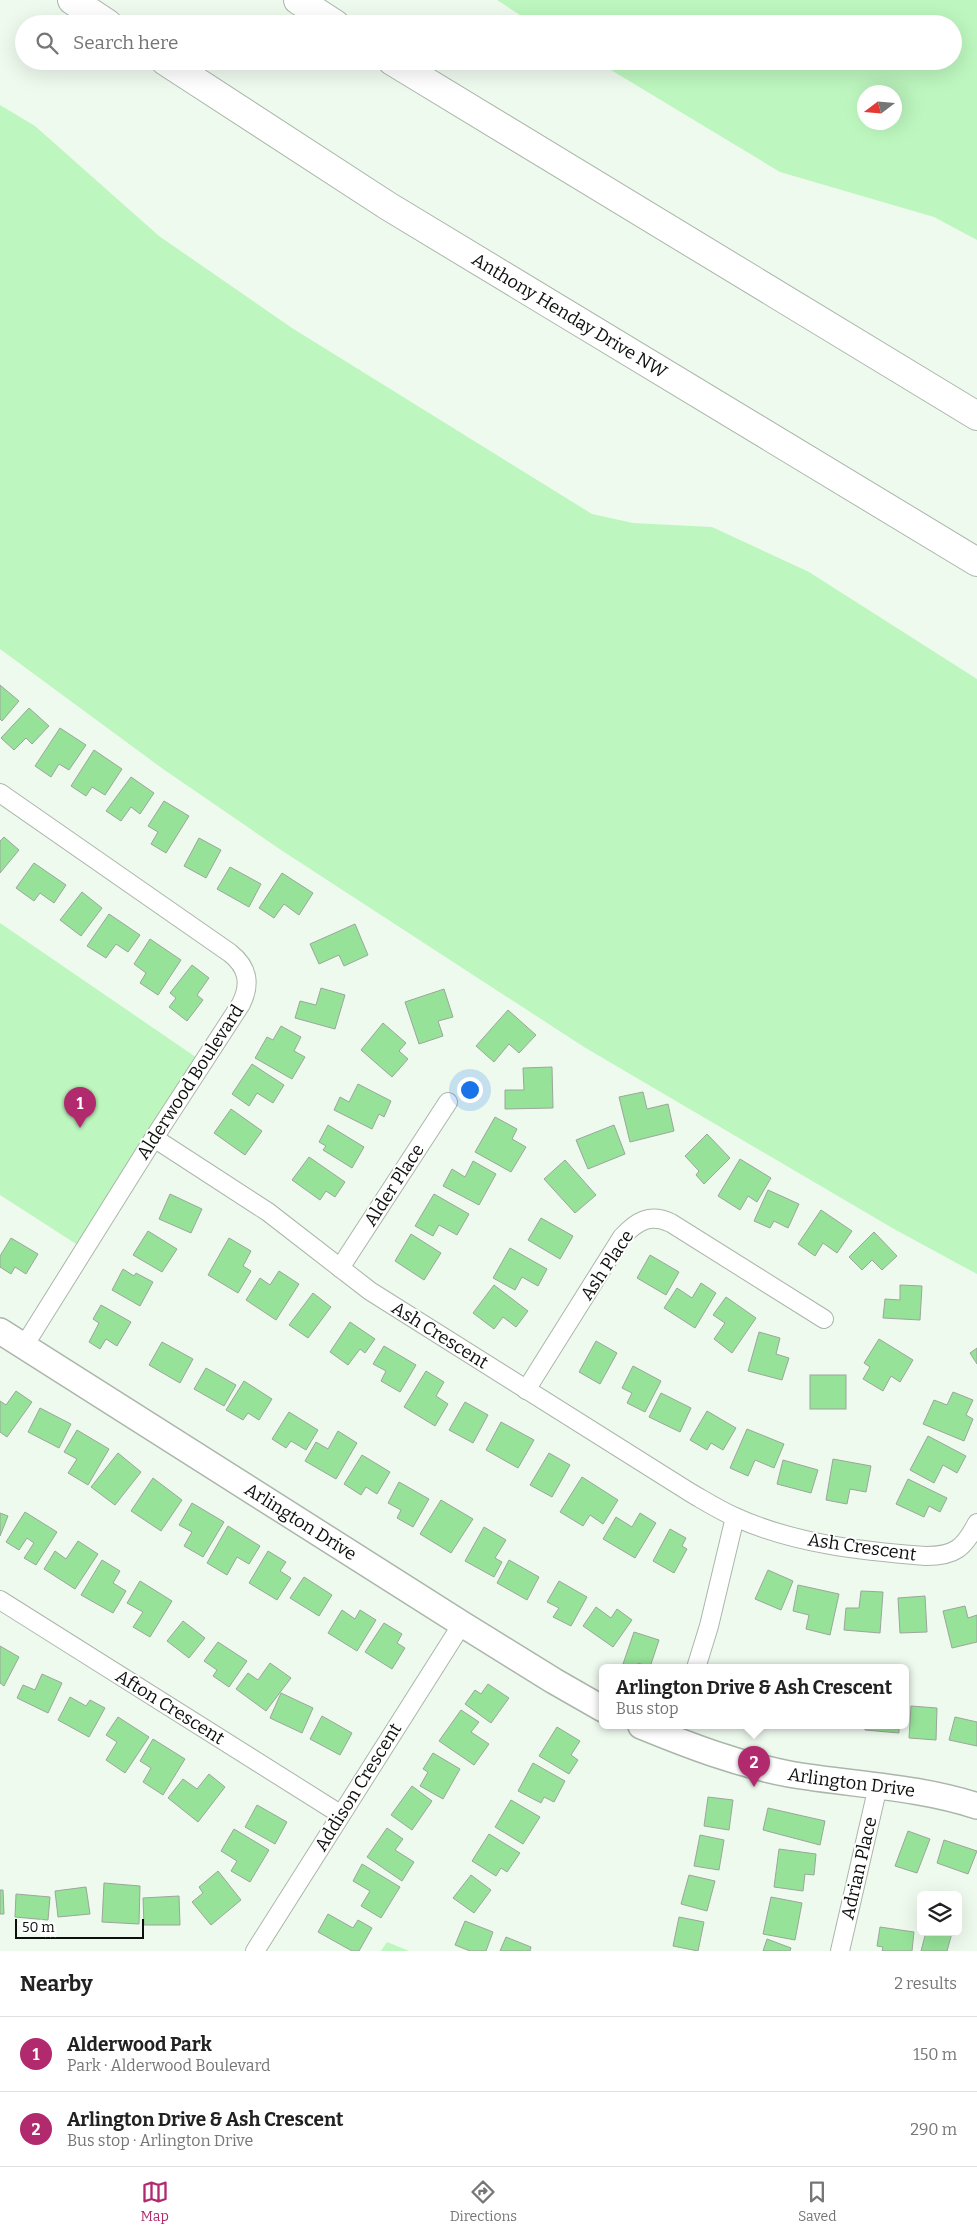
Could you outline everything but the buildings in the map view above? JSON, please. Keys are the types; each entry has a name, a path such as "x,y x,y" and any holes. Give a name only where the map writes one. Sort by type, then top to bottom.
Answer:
{"highway":[{"path":"72,0 94,15"},
{"path":"298,0 320,15"},
{"path":"313,0 333,15"},
{"name":"Anthony Henday Drive NW","path":"179,70 388,206 977,562"},
{"path":"408,70 977,416"}],"street":[{"name":"Alderwood Boulevard","path":"0,793 230,953 244,967 248,984 241,1004 154,1138 24,1346"},
{"name":"Alder Place","path":"340,1268 448,1102"},
{"name":"Ash Crescent","path":"154,1138 268,1212 370,1291 691,1493 735,1517 810,1542 851,1550 926,1556 939,1556 957,1550 967,1540 977,1523"},
{"name":"Ash Place","path":"526,1390 622,1237 635,1224 645,1219 662,1219 671,1223 824,1319"},
{"name":"Arlington Drive","path":"0,1331 462,1624 599,1707"},
{"path":"697,1664 709,1626 735,1517"},
{"name":"Afton Crescent","path":"0,1600 340,1814"},
{"name":"Addison Crescent","path":"255,1951 462,1624"},
{"name":"Arlington Drive","path":"657,1729 673,1732 726,1759 758,1768 826,1780 933,1794 977,1806"},
{"name":"Adrian Place","path":"840,1951 878,1786"}],"green space":[{"path":"497,0 977,0 977,240 934,217 780,172 611,70 962,70 962,15 520,15"},
{"path":"0,105 35,126 159,236 292,328 592,514 633,523 712,527 809,572 977,679 977,1274 894,1229 584,1047 281,850 163,769 0,649"},
{"path":"0,923 203,1062 84,1249 0,1195"},
{"path":"387,1942 409,1951 381,1951"}],"place":[{"name":"Alderwood Park","path":"80,1128"},
{"name":"Arlington Drive & Ash Crescent","path":"754,1787"}]}
